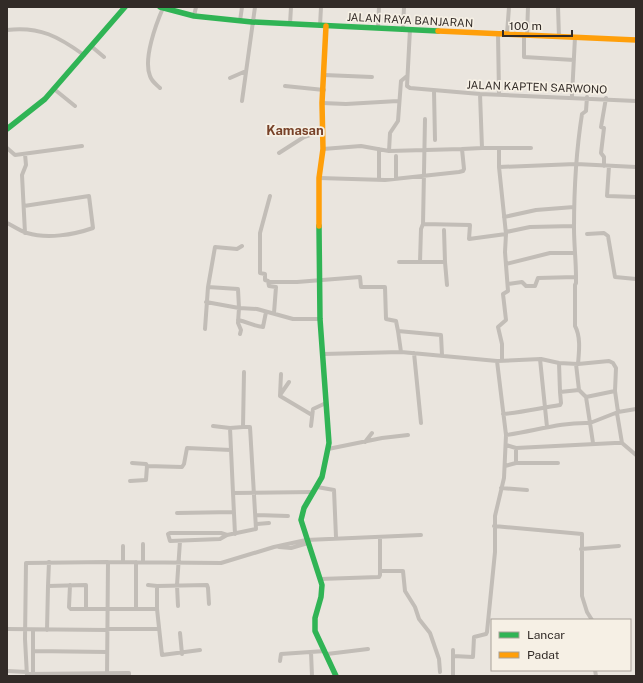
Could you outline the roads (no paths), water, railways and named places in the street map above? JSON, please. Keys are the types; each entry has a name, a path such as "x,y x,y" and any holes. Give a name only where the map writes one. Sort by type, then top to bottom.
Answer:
{"street":[{"path":"7,129 40,103 54,89 125,7"},
{"path":"194,16 196,7"},
{"path":"240,21 242,7"},
{"path":"242,101 255,7"},
{"path":"290,24 291,7"},
{"path":"322,7 324,90 322,103 323,149 319,178 321,279 320,319 328,449 322,477 302,515 301,524 302,543 320,579 322,597 315,618 315,631 336,676"},
{"path":"378,28 379,7"},
{"path":"389,151 390,134 398,121 398,101 401,82 405,76 407,29 404,7"},
{"path":"507,34 509,7"},
{"path":"528,7 524,57 574,60"},
{"path":"558,7 559,37"},
{"path":"160,88 153,82 147,65 161,8"},
{"name":"JALAN RAYA BANJARAN","path":"161,8 194,16 252,22 636,40"},
{"path":"7,30 43,31 69,44 84,55"},
{"path":"498,34 499,94"},
{"path":"572,96 575,38"},
{"path":"91,46 104,57"},
{"path":"230,78 246,71"},
{"path":"324,75 372,77"},
{"name":"JALAN KAPTEN SARWONO","path":"405,76 408,88 480,94 572,96 636,101"},
{"path":"285,86 324,90"},
{"path":"54,89 76,106"},
{"path":"435,140 436,91"},
{"path":"480,94 482,148"},
{"path":"586,97 586,111 582,114 576,146 574,253 577,283 574,285 575,326 578,332 579,349 577,364 579,390 586,397 593,443"},
{"path":"606,98 601,127 604,128 601,153 605,158 607,166 607,196 636,197"},
{"path":"322,103 346,104 398,101"},
{"path":"420,262 423,224 425,119"},
{"path":"279,153 304,136 323,131"},
{"path":"8,148 14,155 82,146"},
{"path":"323,149 361,146 389,151 424,149 531,148"},
{"path":"453,656 473,657 474,637 486,634 487,632 495,552 494,526 505,466 506,435 503,414 500,361 502,344 498,327 506,320 503,294 508,291 508,284 506,264 506,233 499,168 499,148"},
{"path":"379,149 379,179"},
{"path":"319,178 396,179 423,177 463,171 462,149"},
{"path":"25,154 26,165 22,175 25,232"},
{"path":"396,156 396,179"},
{"path":"499,168 534,164 576,164 636,167"},
{"path":"7,223 25,232 42,235 70,234 93,227 89,196 24,206"},
{"path":"270,196 259,240 260,273 265,274 265,280 268,282 269,286 276,287 274,314"},
{"path":"504,217 536,210 574,207"},
{"path":"423,224 470,225 469,238 506,233 530,227 574,226"},
{"path":"444,230 447,285"},
{"path":"587,234 604,233 608,236 615,277 636,279"},
{"path":"205,330 206,302 215,247 237,249 242,246"},
{"path":"506,264 550,253 574,253"},
{"path":"399,262 445,262"},
{"path":"268,282 295,282 358,276 360,278 361,287 385,288 386,319 396,321 400,352"},
{"path":"508,284 522,282 526,286 534,286 538,278 576,277"},
{"path":"208,286 238,289 238,320 240,334"},
{"path":"206,302 266,312 293,319 320,319"},
{"path":"238,320 249,322 254,326 263,327 266,312"},
{"path":"398,331 441,335 442,355"},
{"path":"323,354 400,352 500,361 540,359 559,363 577,364 609,361 613,363 616,368 615,391 622,443 636,455"},
{"path":"414,353 421,423"},
{"path":"540,359 547,427"},
{"path":"503,414 524,412 560,404 559,363"},
{"path":"243,427 244,372"},
{"path":"280,396 281,374"},
{"path":"280,396 289,382"},
{"path":"560,392 579,390"},
{"path":"586,397 615,391"},
{"path":"280,396 312,415"},
{"path":"311,426 313,409 326,403"},
{"path":"506,435 535,431 562,423 590,423 617,413 636,409"},
{"path":"213,426 230,428 250,427 257,524 256,529 227,535 220,539 170,541 168,534 221,533 227,535"},
{"path":"230,428 235,534"},
{"path":"365,442 372,433"},
{"path":"328,449 408,436"},
{"path":"506,445 516,448 593,443 622,443"},
{"path":"132,463 146,464 147,466 183,466 187,448 231,450"},
{"path":"516,448 516,463"},
{"path":"505,466 516,463 558,463"},
{"path":"130,481 146,480 147,466"},
{"path":"501,488 527,490"},
{"path":"234,493 334,490 336,537"},
{"path":"177,513 234,512"},
{"path":"256,515 288,516"},
{"path":"257,524 269,523"},
{"path":"494,526 582,534 582,596 587,612 591,619"},
{"path":"27,674 26,563 28,562 225,562 274,547 336,537 421,535"},
{"path":"320,579 379,577 380,536"},
{"path":"178,606 177,585 180,541"},
{"path":"143,544 143,562"},
{"path":"123,546 123,562"},
{"path":"581,549 619,546"},
{"path":"47,630 49,562"},
{"path":"107,674 108,562"},
{"path":"136,562 136,608"},
{"path":"380,571 403,571 405,591 415,607 419,619 430,633 439,659 440,672"},
{"path":"70,585 70,608 157,609"},
{"path":"148,585 207,585 209,604"},
{"path":"48,586 87,586 86,609"},
{"path":"157,586 158,629 161,654 164,656 200,650"},
{"path":"7,630 158,629"},
{"path":"33,630 35,674"},
{"path":"180,633 182,654"},
{"path":"280,661 282,654 368,649"},
{"path":"453,650 453,676"},
{"path":"33,651 107,652"},
{"path":"312,652 312,676"},
{"path":"7,671 27,674 129,673 129,676"}],"district":[{"name":"Kamasan","path":"295,130"}]}
